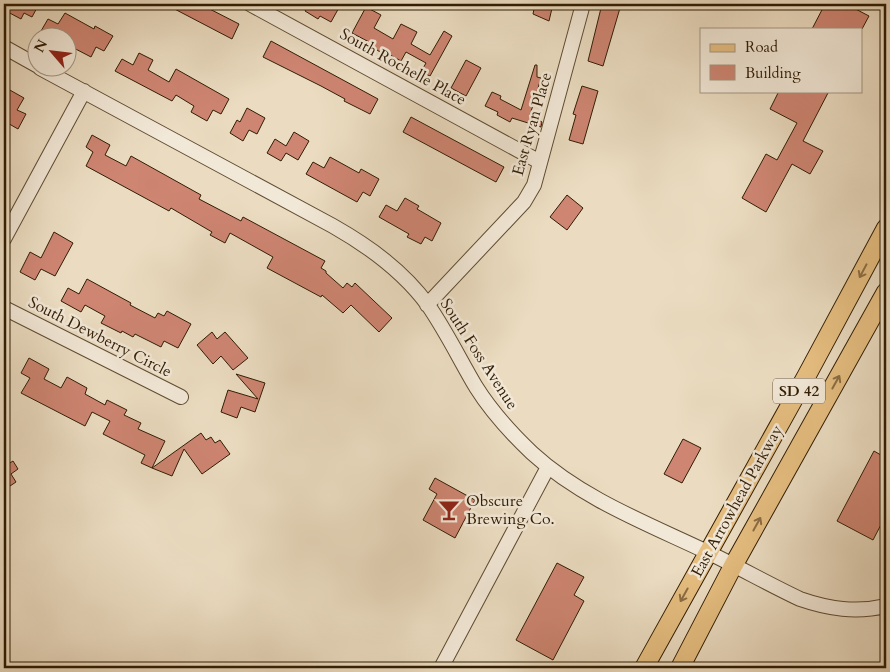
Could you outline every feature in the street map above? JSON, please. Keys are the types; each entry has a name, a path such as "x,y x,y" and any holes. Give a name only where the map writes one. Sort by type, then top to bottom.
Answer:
{"main road":[{"name":"East Arrowhead Parkway","path":"644,668 807,375 886,228"},
{"name":"East Arrowhead Parkway","path":"680,668 733,566 886,292"}],"street":[{"name":"South Rochelle Place","path":"250,4 540,162"},
{"name":"East Ryan Place","path":"427,304 524,202 534,185 583,4"},
{"name":"South Foss Avenue","path":"4,48 28,61"},
{"name":"South Foss Avenue","path":"60,78 356,239 395,269 427,304 477,388 502,423 548,467 586,493 800,599 817,605 848,610 886,606"},
{"path":"4,239 84,91"},
{"name":"South Dewberry Circle","path":"4,308 181,397"},
{"path":"441,668 548,467"}],"building":[{"path":"4,4 39,4 32,17 24,13 21,19 4,10"},
{"path":"165,4 200,4 239,24 232,39"},
{"path":"309,4 341,4 331,22 320,16 318,19 305,11"},
{"path":"535,4 553,4 549,21 533,14"},
{"path":"602,4 620,8 603,66 588,61"},
{"path":"825,4 846,4 869,16 862,29 813,28"},
{"path":"366,7 381,15 374,28 393,39 401,24 417,32 411,44 430,55 444,31 452,36 430,76 421,72 426,63 406,52 401,61 383,51 382,53 370,46 371,43 352,33"},
{"path":"65,13 94,29 95,26 113,36 104,51 96,47 91,57 78,50 78,28 43,28 48,19 58,24"},
{"path":"271,41 378,99 370,114 344,101 345,99 321,86 263,57"},
{"path":"139,53 153,60 148,70 169,82 176,69 229,99 221,114 213,110 207,121 191,112 194,106 176,95 172,101 115,71 122,59 133,65"},
{"path":"466,60 481,68 466,96 451,88"},
{"path":"535,65 537,65 537,77 541,78 530,115 542,122 541,127 512,118 510,122 497,115 498,112 485,106 492,92 501,96 500,99 521,110"},
{"path":"582,86 598,91 583,144 569,140 576,115 573,114"},
{"path":"8,89 24,98 17,110 26,114 18,129 4,121 4,98"},
{"path":"778,92 828,92 803,141 823,151 810,174 792,164 766,212 742,198 766,154 777,160 797,123 770,109"},
{"path":"247,108 265,118 257,134 249,130 243,141 230,133 237,120 240,122"},
{"path":"411,117 504,167 496,182 403,132"},
{"path":"294,132 309,141 298,160 286,153 281,161 267,153 275,139 286,146"},
{"path":"92,135 110,145 105,155 126,166 131,156 201,195 199,199 241,221 243,217 325,261 321,268 343,288 347,283 352,287 355,283 392,318 379,332 351,305 343,313 322,295 321,297 267,268 273,257 230,233 225,243 210,235 212,232 171,208 169,211 86,166 93,152 86,147"},
{"path":"330,157 359,173 361,169 379,179 370,196 363,192 357,202 306,174 313,162 324,168"},
{"path":"567,195 583,208 567,230 550,217"},
{"path":"405,198 419,206 417,209 441,223 432,241 425,237 421,244 407,237 409,234 379,217 386,205 397,211"},
{"path":"54,232 73,243 55,276 41,269 35,280 20,272 30,252 41,258"},
{"path":"87,279 155,318 158,313 164,316 167,311 191,324 178,348 164,341 161,347 135,334 133,337 122,331 121,333 101,323 105,316 85,305 81,312 61,301 68,288 79,294"},
{"path":"212,332 217,339 225,332 248,358 233,370 221,356 213,364 197,345"},
{"path":"29,358 49,369 44,379 61,388 67,377 87,388 85,394 105,405 107,400 127,410 124,415 141,423 138,429 165,441 152,468 141,463 145,455 103,434 110,421 92,412 85,426 21,393 30,378 21,373"},
{"path":"236,374 265,383 255,412 241,407 237,418 221,412 228,390 258,399"},
{"path":"201,433 206,440 211,437 215,443 220,440 230,454 202,474 184,449 172,476 152,468"},
{"path":"683,439 701,448 682,483 664,474"},
{"path":"874,451 886,458 886,515 873,540 837,521"},
{"path":"13,461 18,469 11,474 16,482 4,490 4,463 5,466"},
{"name":"Obscure Brewing Co.","path":"435,478 475,500 455,538 423,520 437,494 429,489"},
{"path":"557,563 584,577 574,595 584,601 553,660 516,640"}],"place":[{"name":"Obscure Brewing Co.","path":"449,510"}]}
